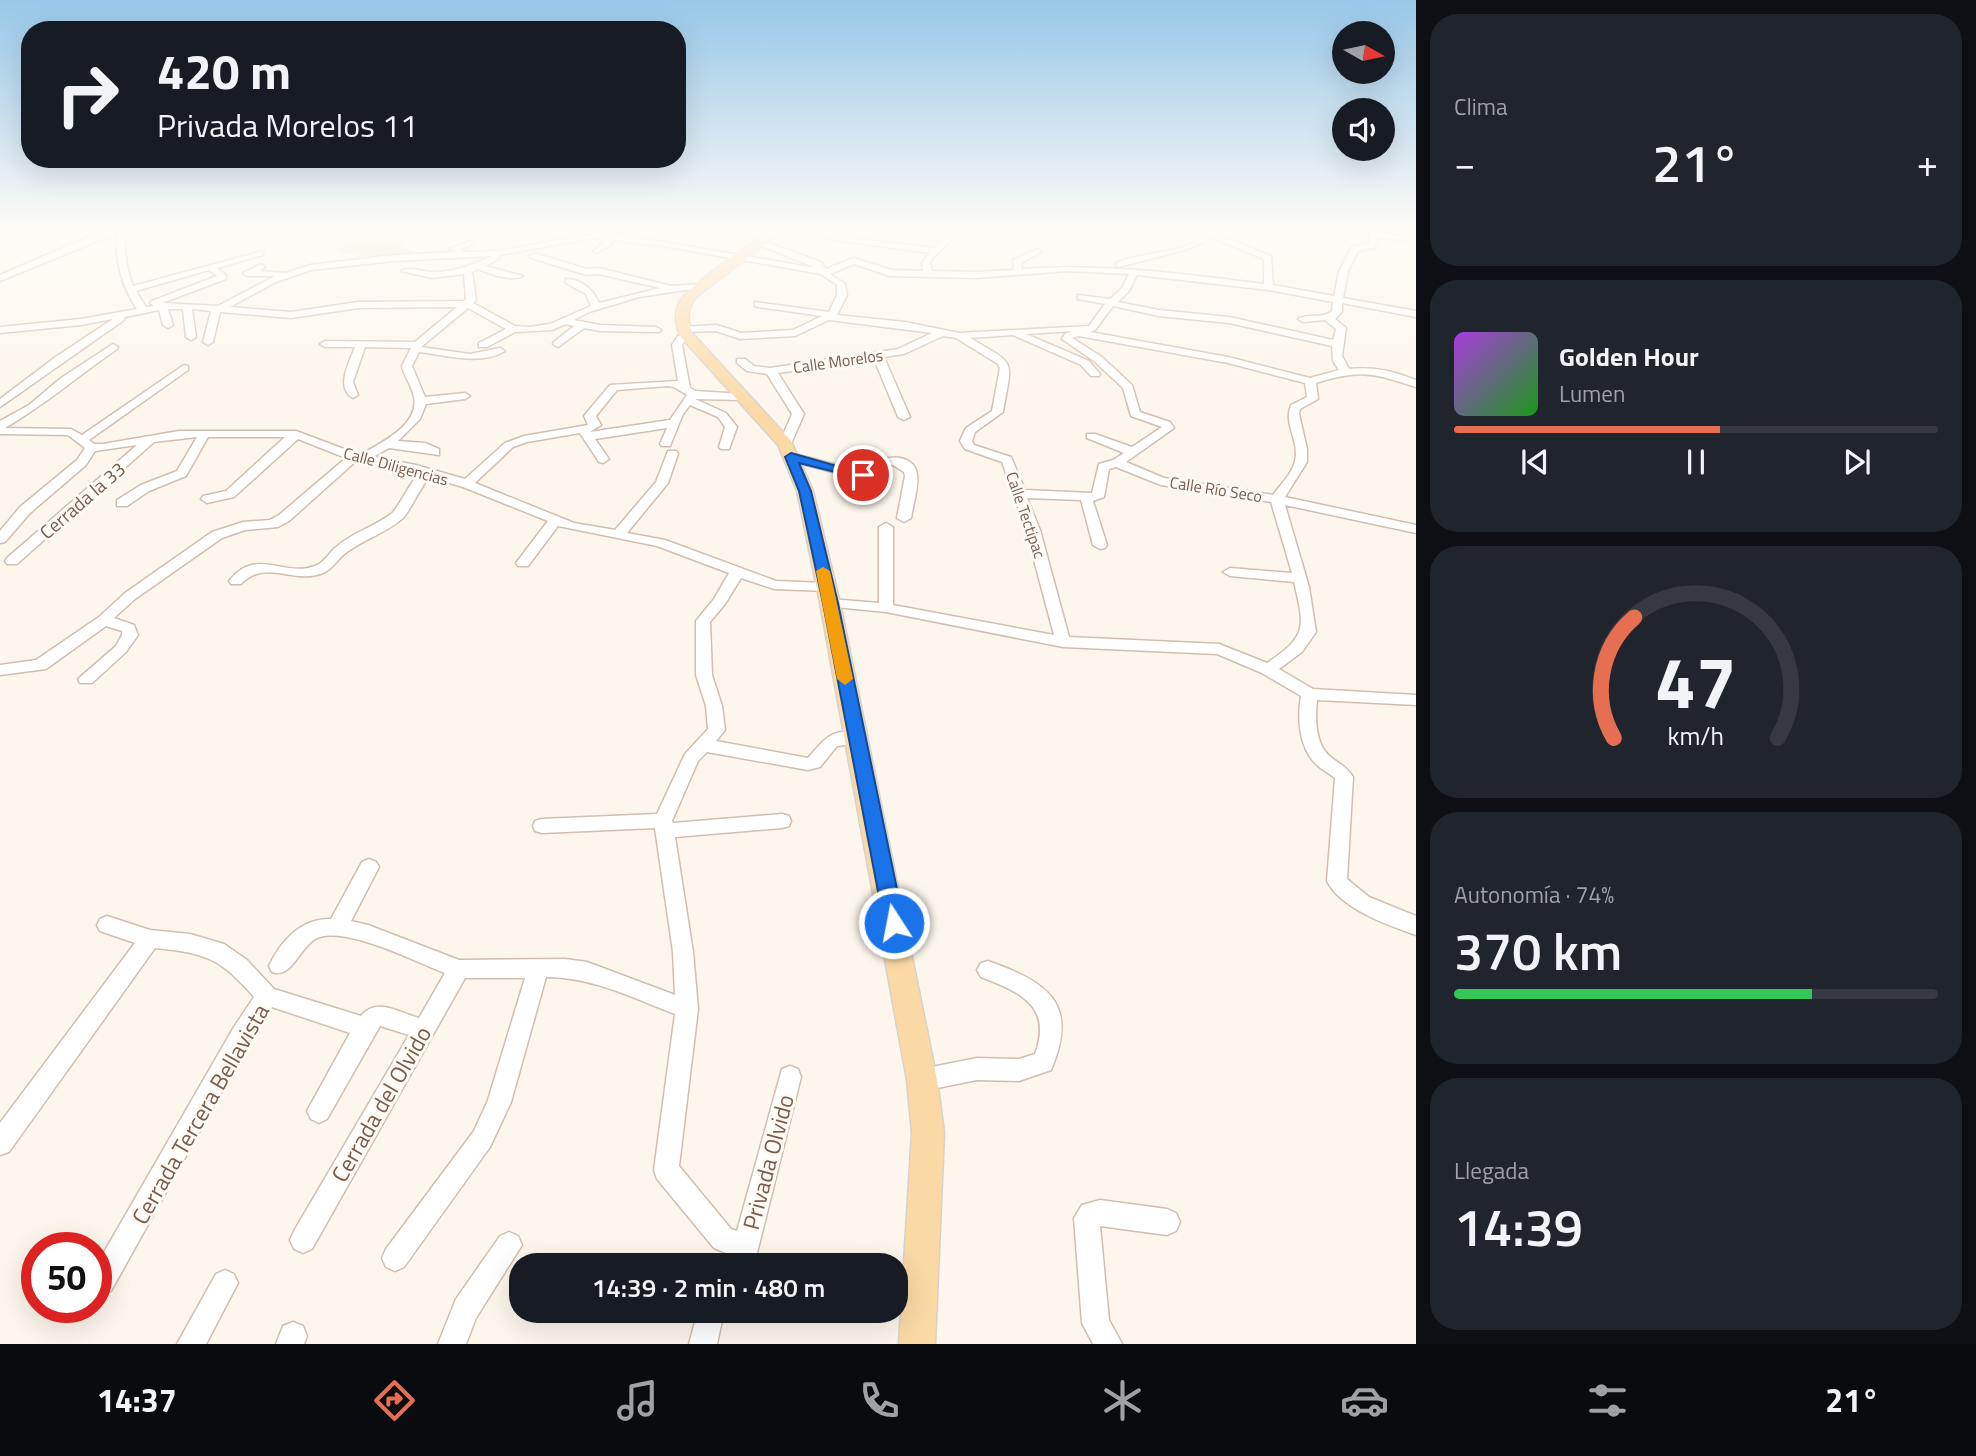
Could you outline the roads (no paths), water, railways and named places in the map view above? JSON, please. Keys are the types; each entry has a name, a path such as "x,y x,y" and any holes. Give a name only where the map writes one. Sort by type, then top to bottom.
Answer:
{"main road":[{"path":"699,290 684,306 682,320 686,332 788,450 805,491 828,595 922,1080 928,1133 917,1344"}],"street":[{"path":"130,290 142,309"},
{"path":"0,330 81,322 129,313 191,290"},
{"path":"208,342 217,309 255,290"},
{"path":"421,401 407,372 416,347 468,304 473,290"},
{"path":"586,290 590,292 596,308"},
{"path":"483,345 513,329 541,328 638,295 666,290"},
{"path":"618,535 662,483 676,419 689,394 677,345 686,332 703,327 717,328 740,336 781,335 803,331 831,316 843,290"},
{"path":"1019,494 1098,497 1103,467 1117,463 1168,426 1133,412 1128,387 1098,359 1067,339 1068,336 1093,327 1125,290"},
{"path":"1284,290 1416,314"},
{"path":"1303,319 1331,317 1337,312 1340,290"},
{"path":"1081,297 1159,313 1228,320 1336,344"},
{"path":"142,309 187,306 291,315 369,304 468,304 513,329"},
{"name":"Calle Tectipac","path":"758,304 905,325 958,336 1005,365 997,412 970,430 966,441 968,447 1007,460 1033,530 1063,642"},
{"path":"162,306 168,326"},
{"path":"187,306 191,337"},
{"path":"0,404 63,356 129,313"},
{"path":"1331,317 1329,319 1341,328 1336,344 1337,360 1345,371"},
{"path":"565,321 580,326 656,330"},
{"path":"558,344 580,326"},
{"path":"958,336 1016,333 1044,328 1093,327 1162,339"},
{"name":"Calle Morelos","path":"788,450 798,414 780,389 773,372 900,352 941,333"},
{"path":"1016,333 1085,363 1095,374"},
{"path":"1079,333 1228,360 1310,381 1345,371 1382,371 1416,384"},
{"path":"354,394 348,382 361,343"},
{"path":"325,344 361,343 416,347 470,357 500,351"},
{"path":"0,428 33,408 96,356 113,346"},
{"path":"878,355 904,417"},
{"path":"63,356 96,356"},
{"path":"741,361 751,369 773,372"},
{"path":"0,539 25,510 82,462 87,443 184,368"},
{"path":"1268,669 1303,642 1308,632 1308,609 1277,499 1303,459 1293,416 1295,407 1313,399 1310,381"},
{"path":"586,433 595,425 590,416 614,387 654,382 677,384 722,415 731,427 725,447"},
{"path":"689,394 742,397"},
{"path":"421,401 465,396"},
{"path":"0,670 40,665 104,620 130,596 217,535 243,526 273,524 284,517 359,457 387,444 408,426 421,401"},
{"path":"656,414 676,419"},
{"path":"467,484 509,445 524,439 586,433 676,419"},
{"name":"Calle Diligencias","path":"0,428 62,432 87,443 116,447 179,434 296,434 359,457 467,484 571,526 660,543 774,585 1063,642 1219,649 1268,669 1310,694"},
{"path":"586,433 603,458"},
{"path":"207,499 230,494 296,434"},
{"path":"122,503 145,488 182,473 204,435"},
{"path":"1091,436 1133,452"},
{"name":"Cerrada la 33","path":"12,561 151,439"},
{"path":"387,444 425,447 435,452"},
{"path":"788,450 866,476 875,462 904,466 910,470 911,476 904,517"},
{"name":"Calle Río Seco","path":"1117,463 1161,481 1277,499 1416,529"},
{"path":"236,581 245,572 258,567 303,572 318,570 330,563 340,550 399,515 411,491 426,472"},
{"path":"1086,497 1100,545"},
{"path":"523,563 556,520"},
{"path":"886,527 886,608"},
{"path":"737,572 720,601 703,621 704,675 714,706 717,730 686,767 664,826 683,952 687,1009 666,1170 723,1239 739,1253"},
{"path":"1230,572 1298,578"},
{"path":"86,679 121,649 130,635 129,628 104,620"},
{"path":"1416,700 1310,694 1307,713 1312,743 1324,762 1338,768 1344,778 1337,881 1358,900 1416,926"},
{"path":"702,745 808,764 814,763 832,740 857,740"},
{"path":"542,826 664,826 782,821"},
{"path":"337,928 369,867"},
{"path":"107,925 150,939 201,943 236,960 267,996"},
{"path":"279,966 289,949 306,933 330,927 360,931 459,969 587,971 687,1009"},
{"path":"0,1143 150,939"},
{"name":"Cerrada del Olvido","path":"303,1240 459,969"},
{"path":"395,1258 482,1139 499,1102 538,969"},
{"path":"922,1080 976,1069 1019,1070 1043,1062 1052,1045 1053,1025 1046,1002 1016,980 988,970"},
{"name":"Cerrada Tercera Bellavista","path":"112,1264 229,1057 267,996 365,1028"},
{"path":"319,1111 365,1028 376,1015 424,1029"},
{"name":"Privada Olvido","path":"744,1253 790,1077"},
{"path":"1108,1344 1096,1323 1087,1218 1091,1214 1100,1213 1167,1223"},
{"path":"452,1344 466,1309 509,1245"},
{"path":"191,1344 225,1283"},
{"path":"703,1344 708,1323"}]}
